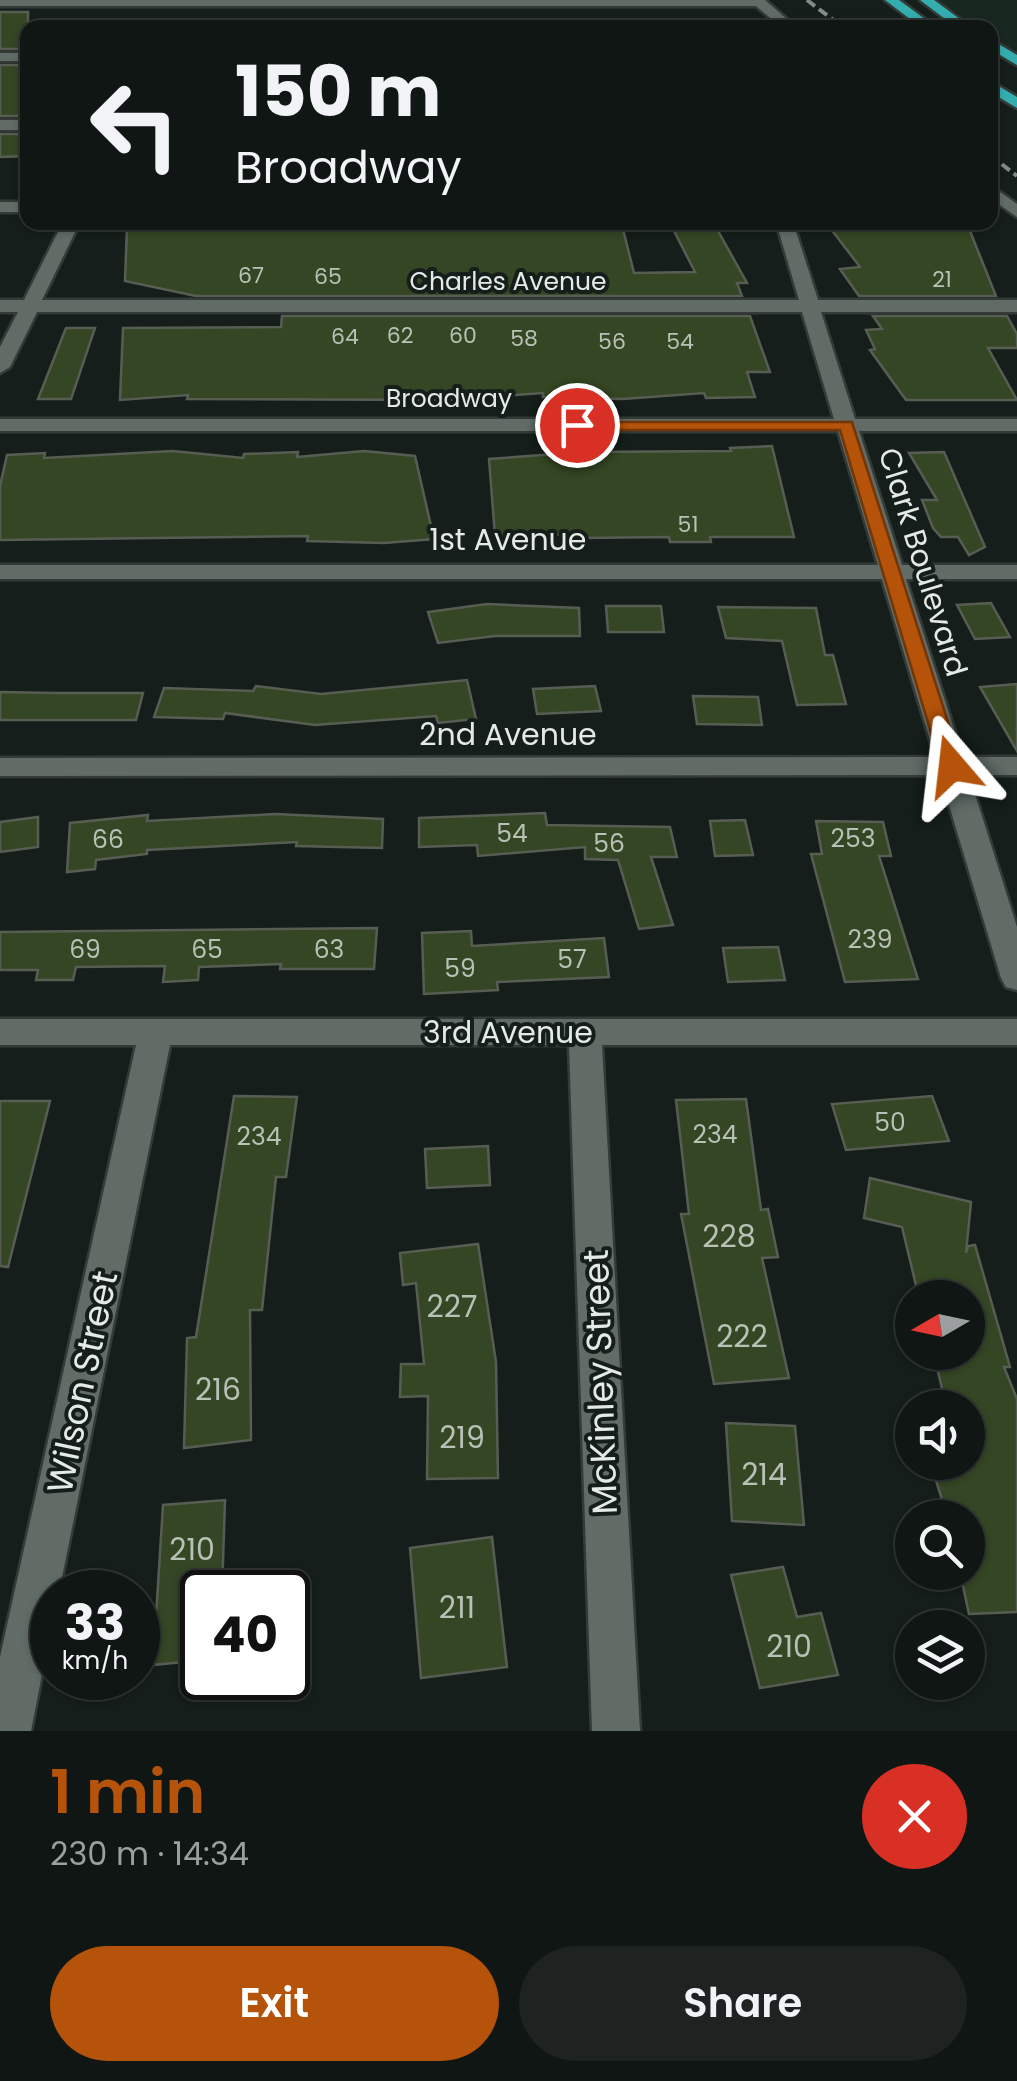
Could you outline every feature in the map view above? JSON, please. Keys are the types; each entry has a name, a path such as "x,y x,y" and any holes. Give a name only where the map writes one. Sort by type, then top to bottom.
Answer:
{"highway":[{"path":"871,0 899,20"},
{"path":"892,0 920,20"},
{"path":"926,0 955,20"}],"street":[{"path":"0,2 182,6 717,5 759,1 782,20"},
{"path":"0,367 68,230"},
{"name":"Clark Boulevard","path":"786,230 1017,978"},
{"name":"Charles Avenue","path":"0,306 1017,306"},
{"name":"Broadway","path":"0,425 1017,425"},
{"name":"1st Avenue","path":"0,572 1017,572"},
{"name":"2nd Avenue","path":"0,768 1017,766"},
{"name":"3rd Avenue","path":"0,1032 1017,1032"},
{"name":"Wilson Street","path":"8,1731 156,1032"},
{"name":"McKinley Street","path":"585,1032 616,1731"}],"shaded area":[{"path":"936,0 1017,0 1017,54 998,41 998,20 966,20"}],"building":[{"path":"0,12 28,12 28,20 20,20 20,49 0,49"},
{"path":"0,65 20,65 20,116 0,116"},
{"path":"0,134 20,134 20,156 0,157"},
{"path":"127,230 623,230 634,273 695,272 674,231 718,230 747,283 737,283 742,296 196,296 125,281"},
{"path":"832,230 970,230 996,296 859,296 840,269 860,267"},
{"path":"282,316 750,316 770,372 747,372 755,397 706,398 704,393 623,399 543,397 543,393 448,400 187,399 188,395 120,400 123,328 281,327"},
{"path":"873,316 1007,316 1017,334 1017,348 988,348 1017,400 906,400 870,350 875,349 866,330 882,329"},
{"path":"66,328 95,328 71,399 38,399"},
{"path":"772,446 794,537 710,537 711,542 670,542 669,537 582,538 582,534 495,536 489,459 582,452 731,451 730,448"},
{"path":"173,451 243,458 244,454 298,452 297,457 364,451 415,456 434,539 384,543 307,541 308,536 0,540 0,486 7,455 45,453 44,458"},
{"path":"944,452 985,547 969,555 958,537 941,537 933,528 922,500 937,500 909,453"},
{"path":"991,603 1010,637 975,639 957,605"},
{"path":"487,604 579,608 580,636 495,636 438,643 428,612"},
{"path":"606,606 661,606 664,632 608,632"},
{"path":"718,607 816,608 825,655 833,655 846,704 797,705 782,641 726,638"},
{"path":"467,680 476,719 438,723 436,716 315,725 225,713 223,719 154,717 164,688 253,691 256,686 321,694"},
{"path":"1017,684 1017,751 980,687"},
{"path":"595,686 601,711 537,714 533,689"},
{"path":"0,692 143,693 136,720 0,720"},
{"path":"693,696 758,697 762,725 697,724"},
{"path":"545,813 547,825 670,827 677,857 651,857 673,925 639,929 618,860 585,859 585,847 478,856 477,845 419,847 419,818"},
{"path":"275,814 383,819 382,848 296,846 297,842 147,850 147,854 96,860 95,869 67,872 70,823 148,815 147,821"},
{"path":"38,817 38,847 0,852 0,822"},
{"path":"745,820 753,855 715,856 710,821"},
{"path":"816,821 883,822 891,856 879,856 918,979 845,982 811,854 822,854"},
{"path":"377,928 374,969 280,969 281,964 199,967 198,980 163,982 165,966 76,967 73,980 36,980 38,970 0,970 0,932"},
{"path":"471,931 472,946 604,938 609,977 497,982 498,990 424,994 422,933"},
{"path":"778,947 785,980 728,982 723,948"},
{"path":"234,1096 297,1097 286,1177 276,1177 262,1310 250,1310 251,1440 184,1448 187,1338 196,1337"},
{"path":"932,1096 949,1141 846,1150 832,1104"},
{"path":"746,1099 761,1210 768,1209 778,1257 762,1258 789,1378 714,1384 681,1214 689,1214 676,1100"},
{"path":"0,1101 50,1101 8,1267 0,1266"},
{"path":"488,1146 490,1185 427,1188 425,1149"},
{"path":"870,1178 971,1202 966,1253 968,1246 975,1245 1010,1367 1004,1367 1017,1399 1017,1612 968,1610 964,1590 985,1590 985,1500 942,1500 936,1480 985,1480 985,1390 942,1390 938,1370 985,1370 985,1280 915,1280 902,1227 864,1218"},
{"path":"478,1244 496,1362 498,1478 427,1479 428,1396 400,1397 401,1364 424,1364 416,1283 403,1285 400,1253"},
{"path":"726,1423 795,1426 804,1525 732,1521"},
{"path":"225,1500 223,1570 180,1570 180,1662 160,1664 159,1570 163,1505"},
{"path":"492,1537 507,1667 421,1678 410,1548"},
{"path":"783,1567 797,1617 821,1613 838,1675 760,1688 731,1575"}],"railway":[{"path":"807,0 833,20"},
{"path":"998,161 1017,176"}],"route":[{"path":"577,425 847,425 952,766"}]}
